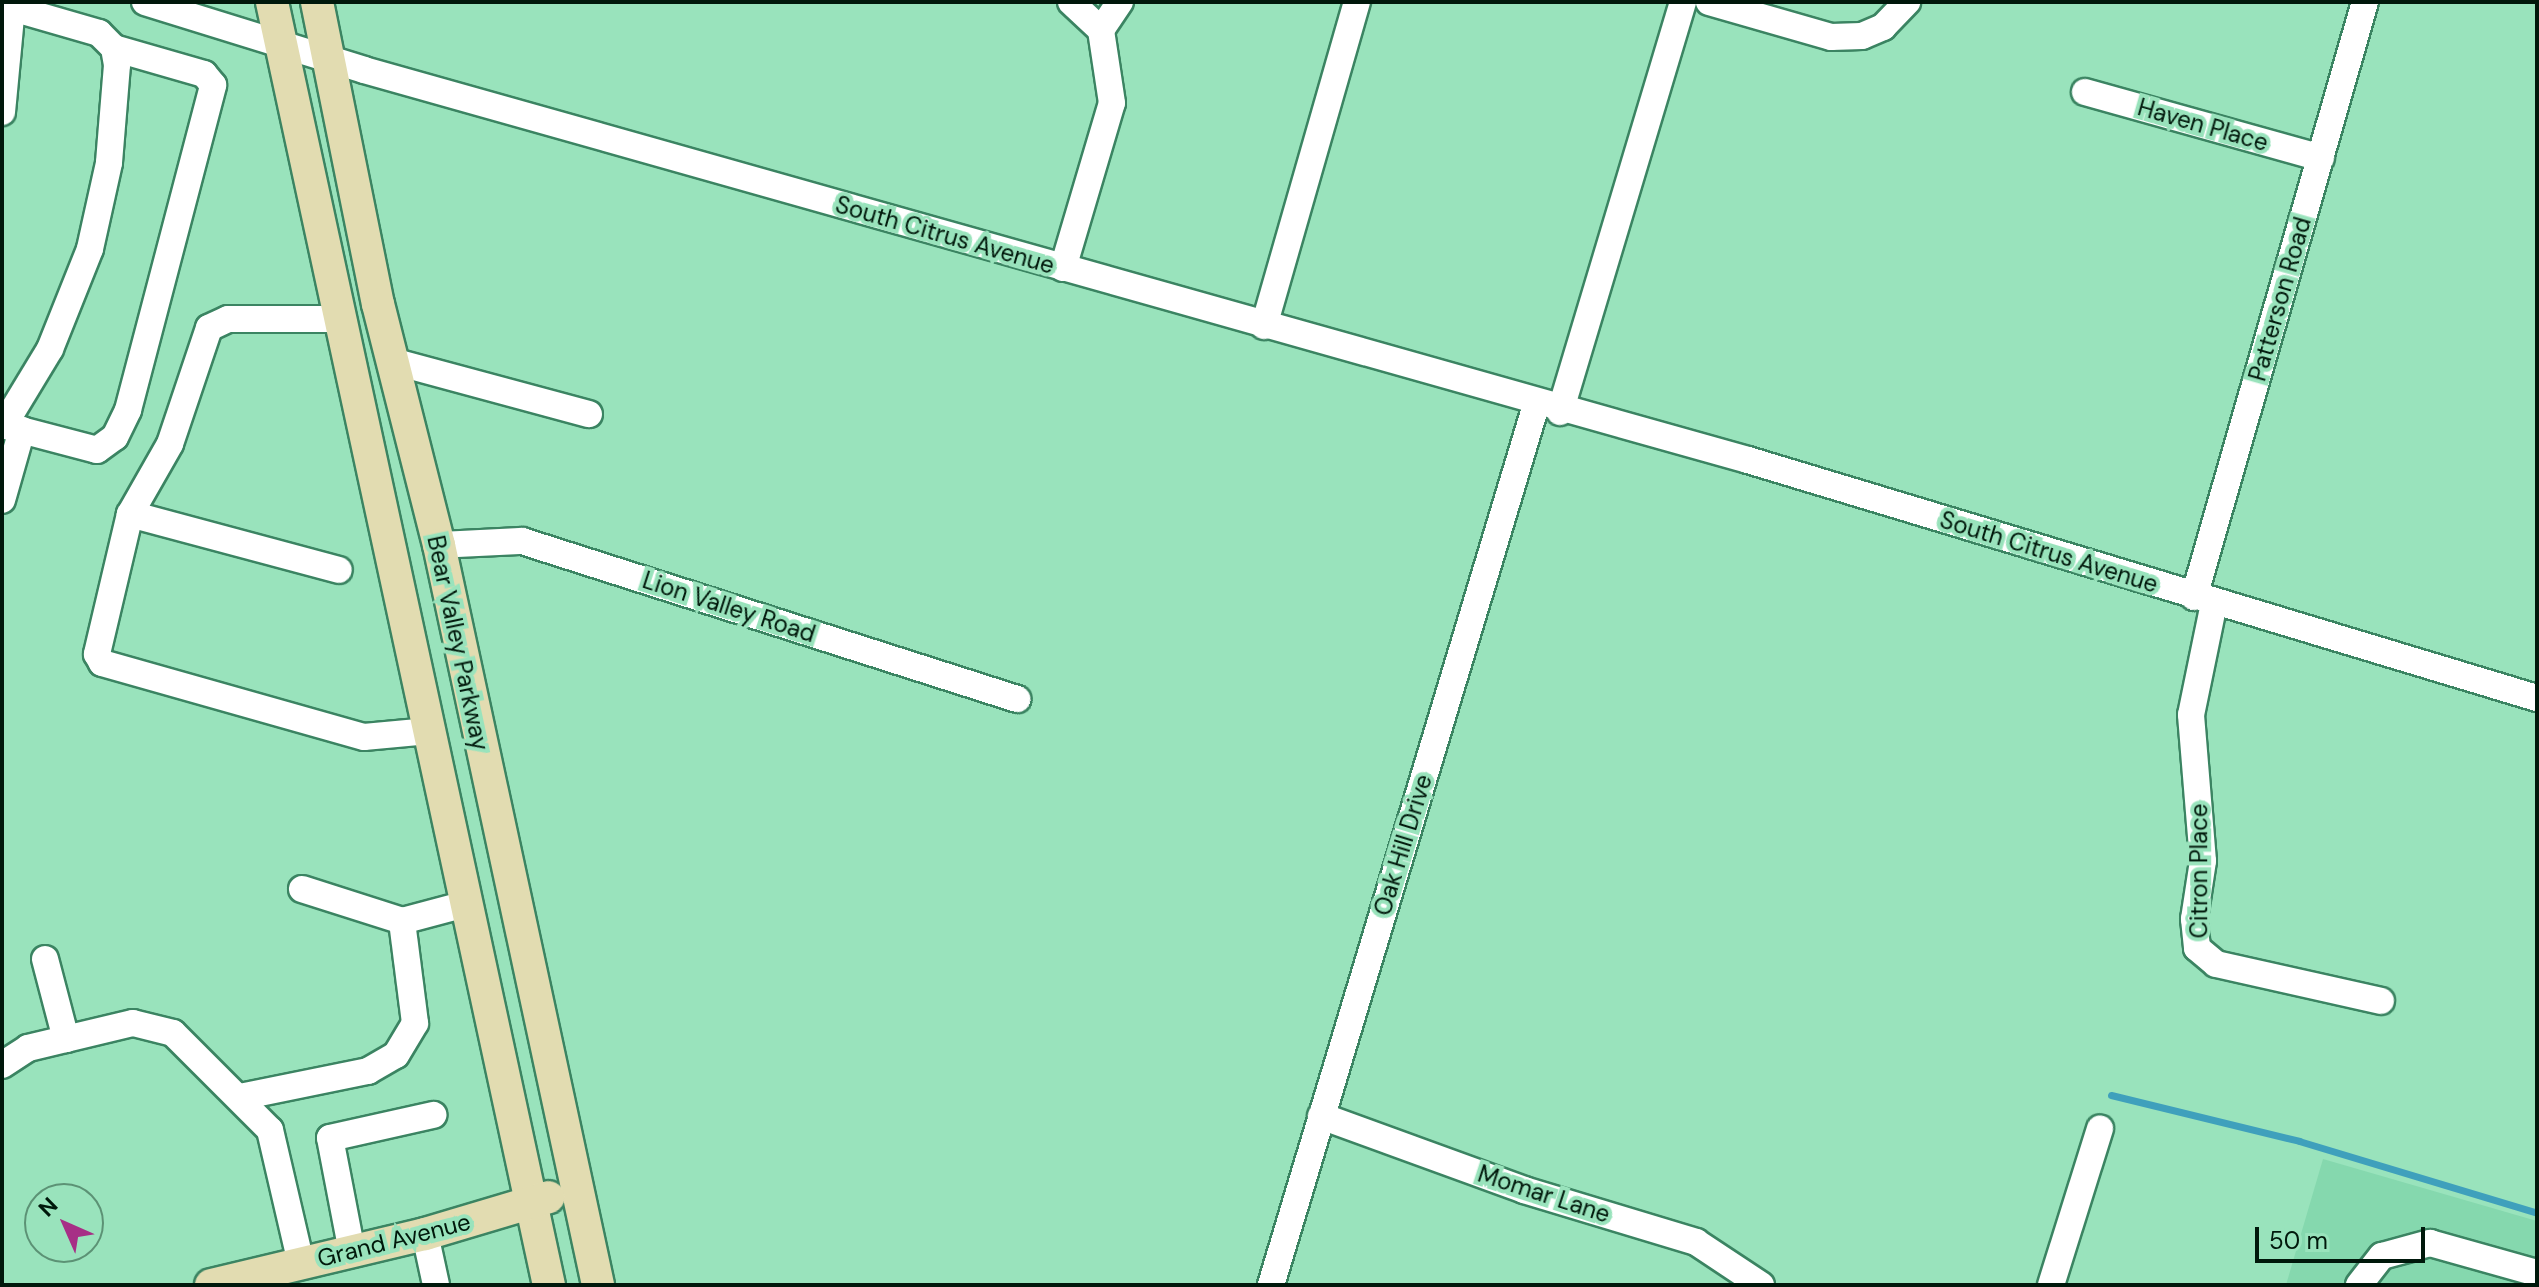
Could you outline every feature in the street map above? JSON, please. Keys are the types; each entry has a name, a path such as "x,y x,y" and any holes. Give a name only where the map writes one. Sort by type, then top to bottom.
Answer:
{"main road":[{"name":"Bear Valley Parkway","path":"272,2 549,1285"},
{"name":"Bear Valley Parkway","path":"317,2 392,361 439,545 598,1285"},
{"name":"Grand Avenue","path":"211,1285 425,1234 575,1189"}],"street":[{"name":"South Citrus Avenue","path":"145,2 329,59 1548,408 1748,460 2537,698"},
{"path":"1063,268 1112,103 1101,30 1071,2"},
{"path":"1101,30 1120,2"},
{"path":"1264,326 1357,2"},
{"path":"1548,408 1683,2"},
{"path":"1709,2 1847,37 1883,27 1907,2"},
{"name":"Patterson Road","path":"2204,600 2365,2"},
{"path":"2,112 7,6 99,33 114,48 204,74 212,96 128,410 115,437 97,450 10,427"},
{"path":"2,500 10,427 50,349 90,249 109,163 114,48"},
{"name":"Haven Place","path":"2085,92 2321,158"},
{"path":"339,319 228,319 209,328 170,444 130,514 97,654 102,663 364,737 429,731"},
{"path":"392,361 589,414"},
{"name":"Oak Hill Drive","path":"1271,1285 1321,1116 1548,408"},
{"path":"130,514 339,570"},
{"name":"Lion Valley Road","path":"439,545 522,541 1017,699"},
{"name":"Citron Place","path":"2204,600 2191,715 2202,846 2197,948 2216,964 2381,1001"},
{"path":"302,889 402,921 466,904"},
{"path":"240,1097 368,1071 396,1055 415,1023 402,921"},
{"path":"45,959 66,1039"},
{"path":"2,1065 28,1048 133,1023 173,1033 270,1130 301,1263"},
{"path":"352,1252 330,1138 433,1115"},
{"name":"Momar Lane","path":"1321,1116 1524,1190 1696,1242 1761,1285"},
{"path":"2051,1285 2100,1129"},
{"path":"425,1234 436,1285"},
{"path":"2359,1285 2382,1256 2430,1243 2537,1273"}],"shaded area":[{"path":"2323,1159 2537,1221 2537,1285 2286,1285"}],"waterway":[{"path":"2111,1095 2299,1141 2537,1213"}]}
